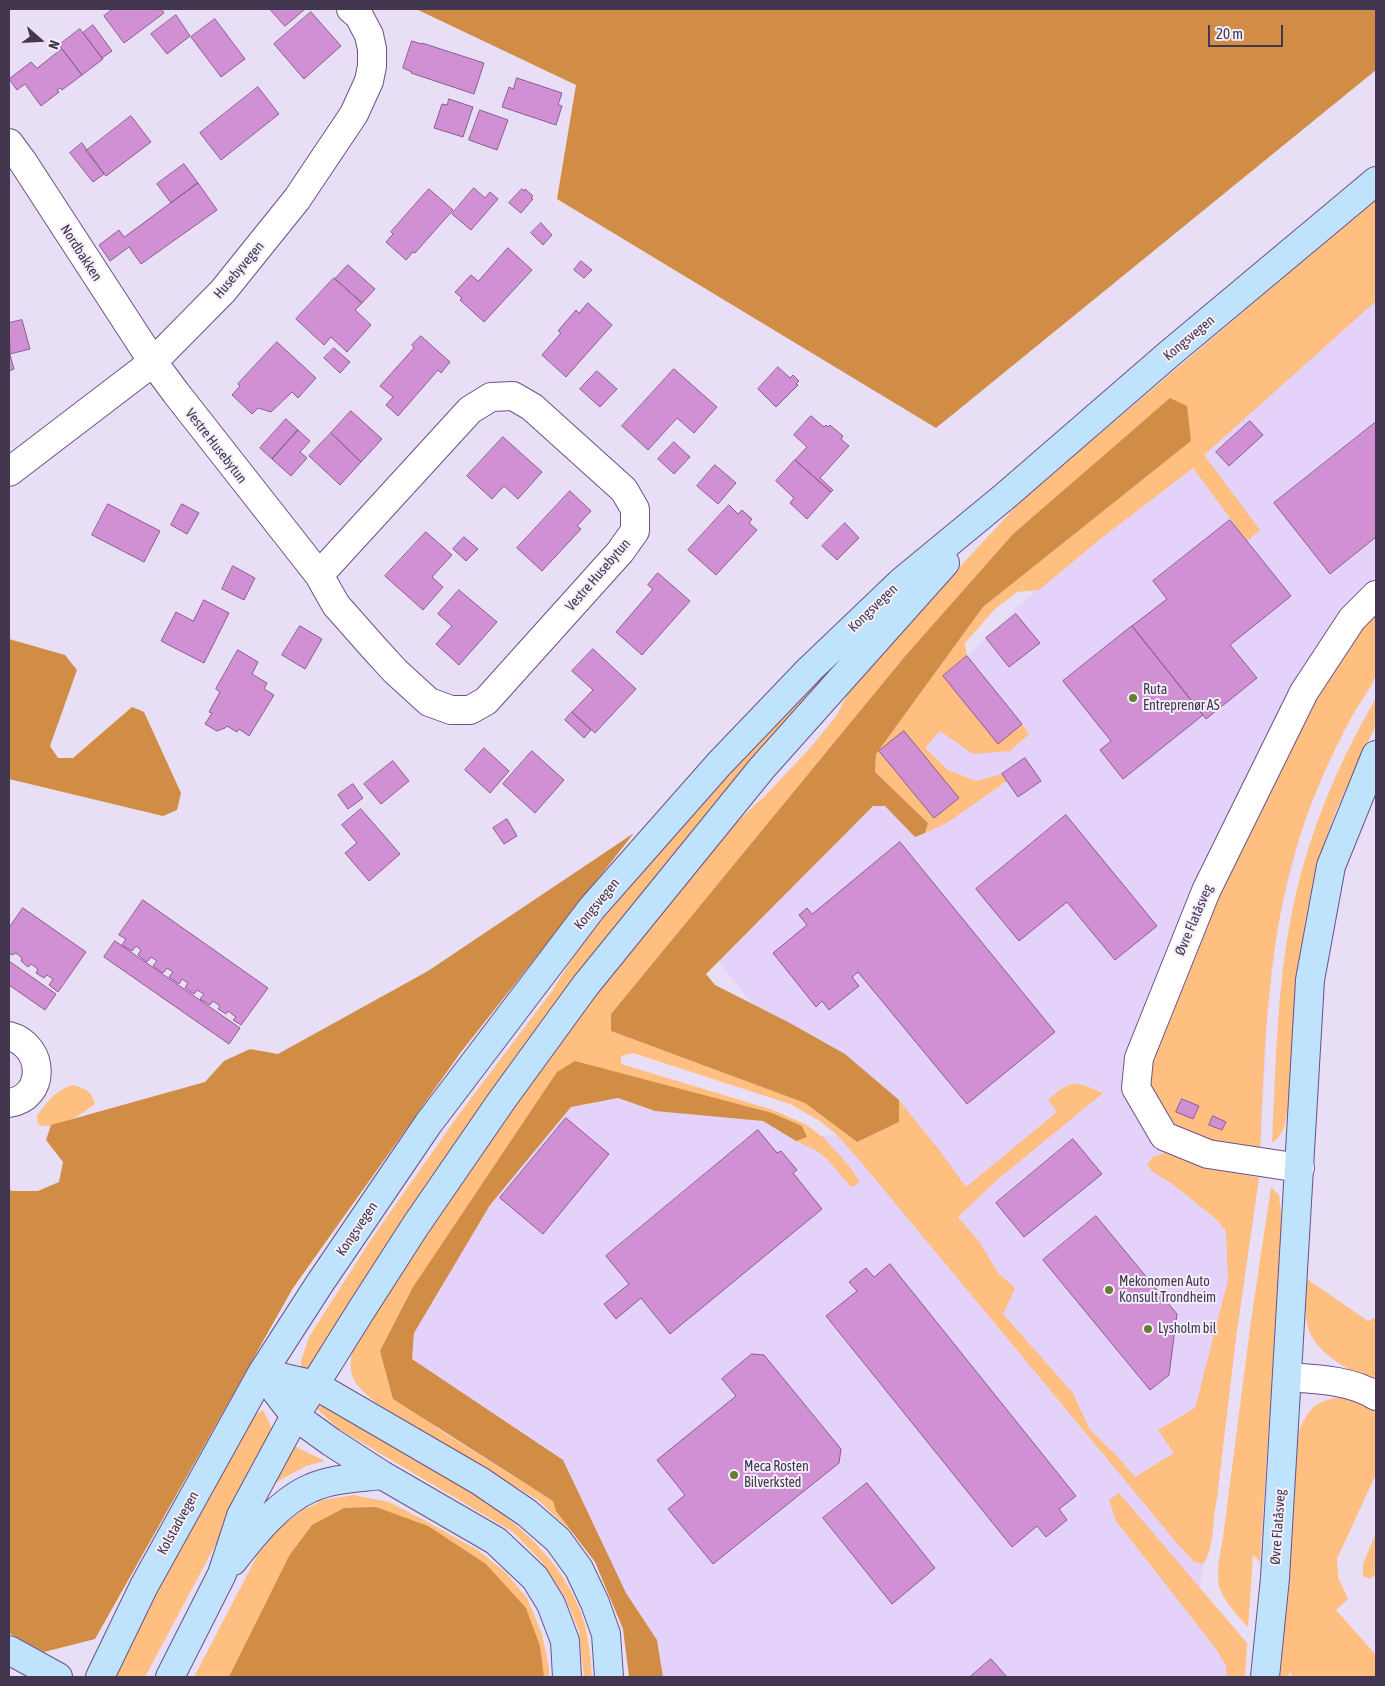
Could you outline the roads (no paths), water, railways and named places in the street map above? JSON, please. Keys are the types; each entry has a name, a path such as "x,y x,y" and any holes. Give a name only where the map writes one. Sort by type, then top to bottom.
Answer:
{"main road":[{"name":"Kongsvegen","path":"262,1373 320,1283 428,1124 592,908 719,764 810,669 900,582 1004,497 1169,354 1376,181"},
{"name":"Kongsvegen","path":"315,1385 416,1225 502,1100 585,986 762,768 1004,497"},
{"name":"Øvre Flatåsveg","path":"1265,1677 1275,1578 1310,980 1331,866 1376,755"},
{"path":"262,1373 315,1385 480,1481 527,1512 558,1540 579,1569 596,1602 606,1634 609,1677"},
{"path":"262,1373 296,1416 330,1442 382,1475 496,1541 535,1578 551,1604 565,1641 567,1677"},
{"name":"Kolstadvegen","path":"100,1677 144,1586 262,1373"},
{"path":"170,1677 222,1574 241,1516 315,1385"},
{"path":"222,1574 254,1534 294,1496 312,1487 338,1480 382,1475"},
{"path":"9,1650 49,1672"}],"street":[{"name":"Husebyvegen","path":"9,472 153,362 223,291 297,199 354,114 369,81 372,66 372,49 369,35 359,16 352,9"},
{"name":"Nordbakken","path":"9,143 153,362"},
{"name":"Vestre Husebytun","path":"153,362 214,443 319,575 336,605 379,654 422,696 429,702 451,710 470,710 486,701 620,552 635,531 635,509 624,490 532,407 513,396 491,397 470,410 319,575"},
{"name":"Øvre Flatåsveg","path":"1300,1168 1208,1154 1164,1136 1136,1088 1139,1058 1206,891 1304,692 1352,619 1376,595"},
{"path":"9,1036 17,1038 26,1044 34,1054 37,1074 33,1086 25,1096 9,1103"},
{"path":"1287,1377 1327,1380 1367,1390 1376,1396"}],"place":[{"name":"Ruta Entreprenør AS","path":"1133,698"},
{"name":"Mekonomen Auto Konsult Trondheim","path":"1109,1290"},
{"name":"Lysholm bil","path":"1148,1329"},
{"name":"Meca Rosten Bilverksted","path":"734,1475"}]}
